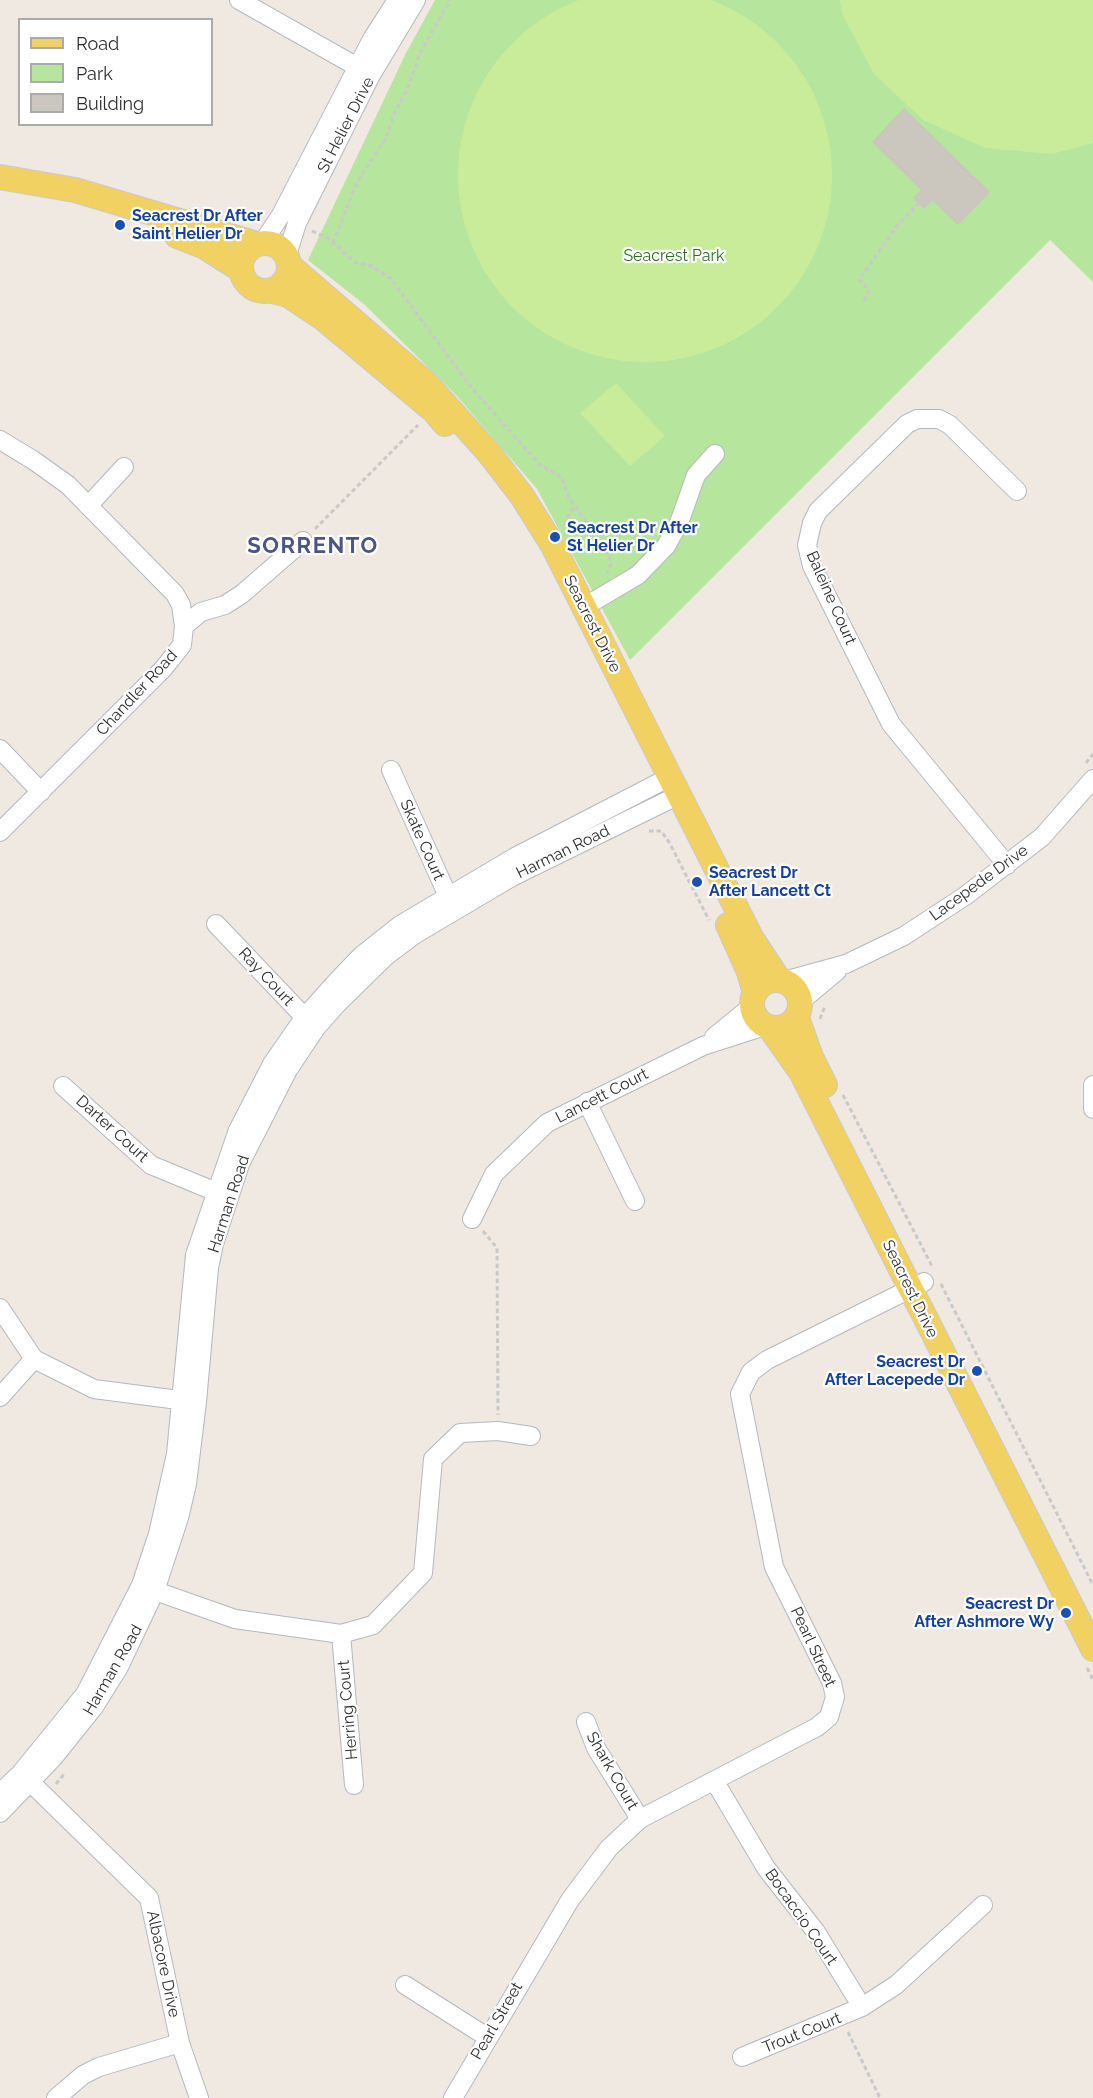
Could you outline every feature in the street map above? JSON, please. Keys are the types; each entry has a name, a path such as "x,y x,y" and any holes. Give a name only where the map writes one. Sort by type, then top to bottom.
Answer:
{"main road":[{"path":"0,177 75,190 260,243 277,245 288,260 287,278 272,291 263,291 248,285 241,270 205,247 146,225 68,205 0,192"},
{"path":"241,270 244,254 260,243"},
{"name":"Seacrest Drive","path":"288,260 404,362 444,401 489,453 537,519 584,607 667,789 741,953 760,1013 801,1072 927,1281 1093,1649"},
{"name":"Seacrest Drive","path":"272,291 288,296 311,310 434,411 494,482 538,550 667,789 752,939 782,980 796,988 805,1015 811,1058 927,1281 1093,1617"},
{"path":"782,980 765,982 760,1013 785,1027 805,1015"}],"street":[{"path":"239,0 364,71"},
{"name":"St Helier Drive","path":"288,260 297,223 397,0"},
{"name":"St Helier Drive","path":"260,243 281,215 364,71 417,0"},
{"name":"Baleine Court","path":"1007,866 891,724 812,566 807,544 812,523 818,511 907,424 917,419 939,419 950,424 1017,491"},
{"path":"0,440 68,485 175,594 182,605 184,626"},
{"path":"584,607 638,575 660,554 679,524 696,475 715,454"},
{"path":"88,506 124,467"},
{"path":"184,626 201,612 225,605 242,594 303,541"},
{"name":"Chandler Road","path":"0,832 163,669 182,645 184,626"},
{"path":"0,749 41,792"},
{"name":"Skate Court","path":"392,770 451,902"},
{"name":"Lacepede Drive","path":"782,980 846,964 904,936 1007,866 1042,837 1086,775"},
{"name":"Harman Road","path":"0,1813 33,1783 148,1588 184,1495 195,1255 222,1194 238,1130 272,1064 310,1023 362,955 400,925 512,877 667,789"},
{"name":"Ray Court","path":"216,924 310,1023"},
{"name":"Lacepede Drive","path":"805,1015 846,964"},
{"name":"Lancett Court","path":"472,1219 494,1174 548,1123 703,1046 760,1013"},
{"path":"1093,1085 1093,1109"},
{"name":"Darter Court","path":"63,1086 151,1165 222,1194"},
{"path":"587,1102 635,1201"},
{"name":"Pearl Street","path":"453,2098 570,1899 597,1861 640,1819 817,1727 829,1717 836,1696 832,1683 774,1567 741,1402 743,1384 752,1372 768,1360 927,1281"},
{"path":"0,1308 34,1359 94,1389 190,1402"},
{"path":"0,1397 34,1359"},
{"path":"148,1588 235,1619 341,1634 373,1625 423,1572 433,1459 460,1433 498,1431 531,1436"},
{"name":"Herring Court","path":"341,1634 354,1785"},
{"name":"Shark Court","path":"586,1722 596,1748 640,1819"},
{"name":"Bocaccio Court","path":"715,1782 766,1868 816,1932 862,2007"},
{"name":"Harman Road","path":"0,1793 33,1783"},
{"name":"Albacore Drive","path":"33,1783 149,1898 180,2043 199,2098"},
{"path":"862,2007 896,1985 982,1905"},
{"path":"405,1985 487,2037"},
{"name":"Trout Court","path":"742,2057 862,2007"},
{"path":"56,2098 83,2075 99,2067 180,2043"}],"path":[{"path":"450,0 419,55 408,88 394,114 386,138 357,182 333,243 356,263 372,266 391,279 471,387 539,464 562,478 568,496 609,556 611,564 607,573 599,578"},
{"path":"864,301 869,290 859,280 897,226 919,203"},
{"path":"303,541 434,411"},
{"path":"1086,775 1093,754"},
{"path":"642,831 661,831"},
{"path":"805,1015 827,997"},
{"path":"842,1092 927,1281 1093,1585"},
{"path":"472,1219 497,1248 498,1431"},
{"path":"33,1783 61,1779 69,1765"},
{"path":"840,2018 880,2098"}],"green space":[{"path":"582,-1 708,-1 749,19 764,30 790,56 801,71 818,103 829,138 831,193 824,229 810,263 790,294 764,320 749,331 717,348 682,359 645,362 608,359 573,348 541,331 526,320 500,294 489,279 472,247 461,212 458,175 461,138 472,103 489,71 500,56 526,30 557,10"},
{"name":"Seacrest Park","path":"435,0 1093,0 1093,282 1050,240 630,660 537,489 456,395 365,305 308,260 406,53"},
{"path":"840,0 1093,0 1093,143 1052,154 985,148 923,120 874,74 842,14"},
{"path":"616,383 665,436 630,466 580,413"}],"building":[{"path":"904,109 989,192 958,224 932,199 924,208 914,198 922,190 873,142"}],"place":[{"name":"Seacrest Dr After Saint Helier Dr","path":"120,225"},
{"name":"Seacrest Dr After St Helier Dr","path":"555,537"},
{"name":"Seacrest Dr After Lancett Ct","path":"697,882"},
{"name":"Seacrest Dr After Lacepede Dr","path":"977,1371"},
{"name":"Seacrest Dr After Ashmore Wy","path":"1066,1613"}],"district":[{"name":"SORRENTO","path":"313,546"}]}
